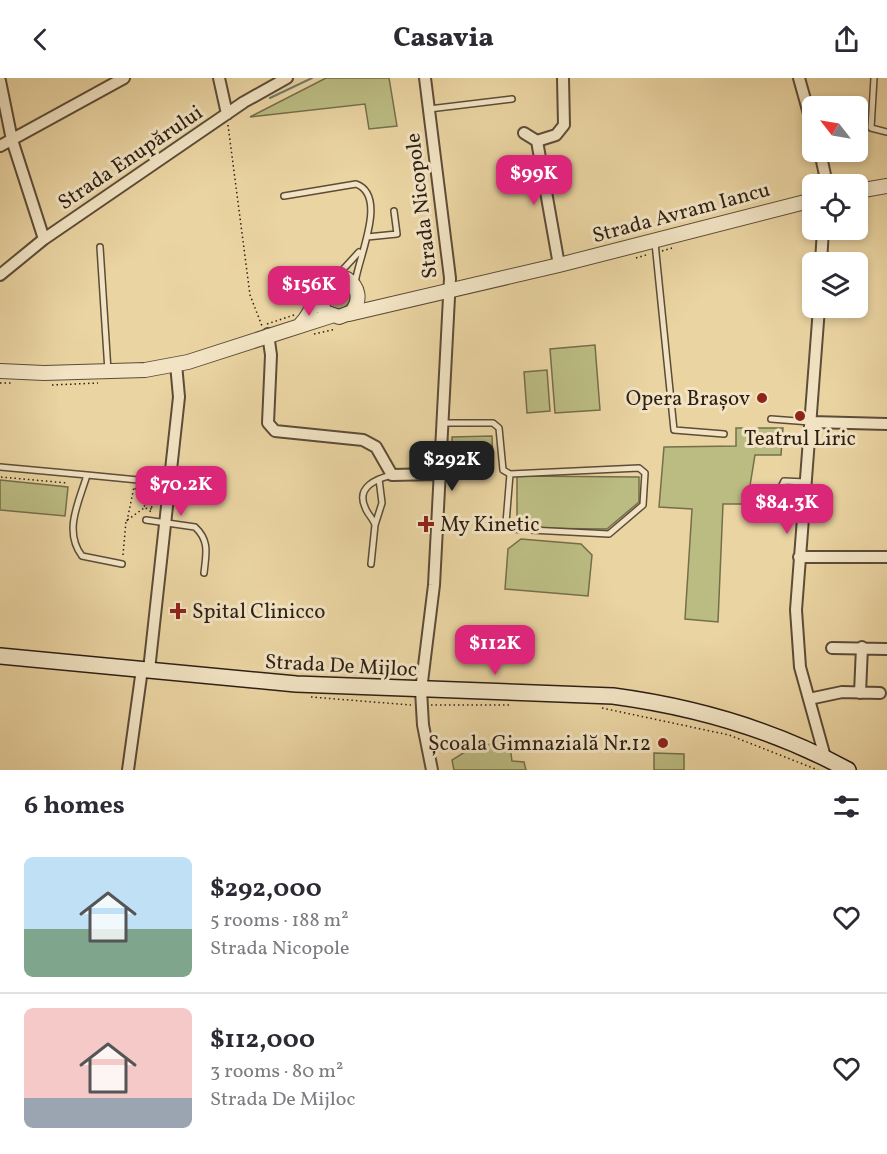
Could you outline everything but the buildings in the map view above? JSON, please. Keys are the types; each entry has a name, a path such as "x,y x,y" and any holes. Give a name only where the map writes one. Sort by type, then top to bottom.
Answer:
{"main road":[{"name":"Strada De Mijloc","path":"0,656 421,698 613,696 638,699 725,719 821,764 848,770"}],"street":[{"path":"0,146 124,78"},
{"path":"219,78 227,114"},
{"name":"Strada Enupărului","path":"0,275 44,239 227,114 287,78"},
{"name":"Strada Nicopole","path":"425,78 450,289 447,404 441,423 434,474 434,585 421,698 432,770"},
{"path":"537,141 556,135 564,125 563,78"},
{"path":"799,78 804,96"},
{"path":"0,81 12,140 44,239"},
{"path":"524,133 537,141 559,265"},
{"path":"868,189 887,186"},
{"name":"Strada Avram Iancu","path":"349,314 559,265 802,203"},
{"path":"0,371 145,370 176,364 301,324 332,316 342,317 349,314 357,303 357,290 347,279 335,277 323,284 311,312 301,324"},
{"name":"Strada Avram Iancu","path":"357,290 368,302 389,304"},
{"path":"318,296 321,306 332,316"},
{"path":"818,318 799,557 797,648 821,764"},
{"path":"268,334 271,355 268,413 270,427 280,433 348,438 369,442 376,447 392,475 434,474"},
{"path":"128,770 146,670 171,483 179,397 176,364"},
{"path":"811,422 887,424"},
{"path":"799,557 887,557"},
{"path":"860,693 862,647"},
{"path":"832,648 886,649"},
{"path":"809,699 842,692 880,693"}],"lane":[{"path":"874,78 871,128 887,132"},
{"path":"429,109 512,99"},
{"path":"284,196 356,184 364,187 368,192 372,224 368,237 345,270 335,277"},
{"path":"368,237 397,234 394,211"},
{"path":"655,241 674,430 724,434"},
{"path":"100,248 108,371"},
{"path":"357,290 362,248"},
{"path":"771,419 811,422"},
{"path":"441,423 493,423 499,428 503,470 510,474 639,468 645,473 643,505 609,534 511,529 506,523 510,474"},
{"path":"0,467 135,483 145,480 171,483"},
{"path":"375,525 363,500 367,485 392,475"},
{"path":"87,476 74,521 72,533 75,547 82,556 122,564"},
{"path":"371,564 375,525 382,503 379,479"},
{"path":"782,485 784,481 806,482"},
{"path":"147,520 195,527 201,533 207,547 204,573"}],"path":[{"path":"227,114 250,295 258,320 268,334"},
{"path":"431,445 434,474"},
{"path":"0,477 67,483"},
{"path":"126,521 144,508 152,509 145,480"},
{"path":"135,483 144,508"},
{"path":"122,564 126,521 135,483"},
{"path":"143,504 151,501"},
{"path":"421,698 517,705"},
{"path":"599,708 729,735 821,764"}],"green space":[{"path":"326,78 389,78 397,126 369,129 365,104 250,117"},
{"path":"338,285 347,288 350,297 347,306 338,309 329,306 326,297 329,288"},
{"path":"595,345 600,410 555,413 550,349"},
{"path":"547,370 550,411 527,413 524,372"},
{"path":"736,428 783,428 781,455 755,455 747,504 723,504 718,622 685,619 692,509 659,507 664,447 736,446"},
{"path":"492,436 493,471 453,472 452,437"},
{"path":"517,476 639,477 639,502 607,529 517,528"},
{"path":"0,480 68,487 65,516 0,510"},
{"path":"521,539 581,544 592,555 588,596 505,589 508,549"},
{"path":"509,739 512,761 524,762 526,770 454,770 452,760 468,750"},
{"path":"654,753 684,754 684,770 654,770"}],"waterway":[{"path":"270,98 312,78"}],"place":[{"name":"Opera Brașov","path":"762,398"},
{"name":"Teatrul Liric","path":"800,416"},
{"name":"My Kinetic","path":"426,524"},
{"name":"Spital Clinicco","path":"178,611"},
{"name":"Școala Gimnazială Nr.12","path":"663,743"}]}
